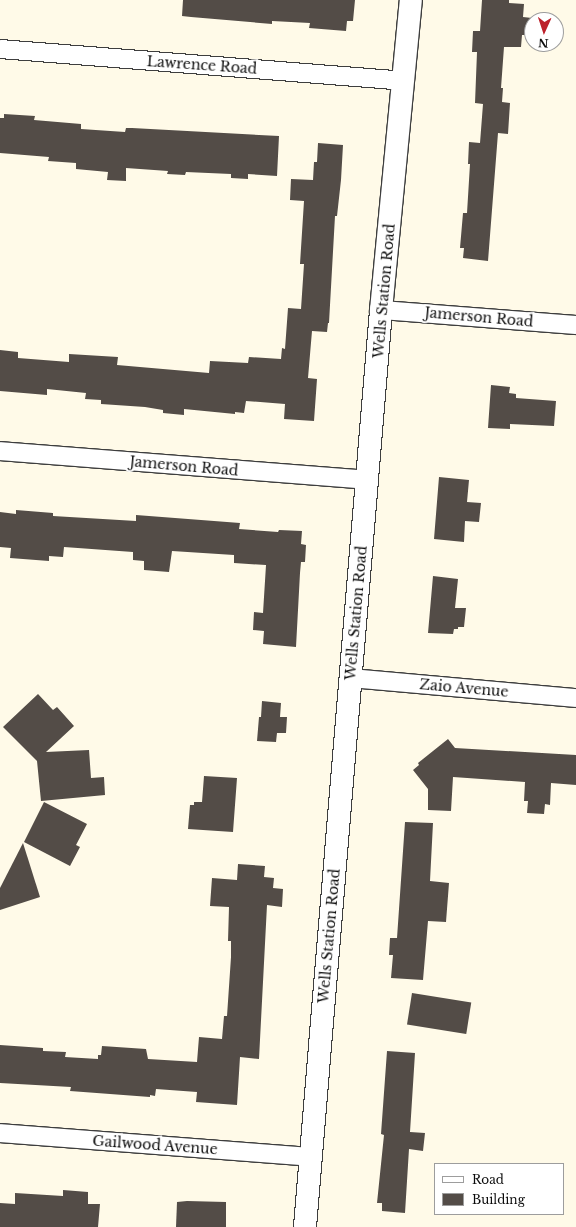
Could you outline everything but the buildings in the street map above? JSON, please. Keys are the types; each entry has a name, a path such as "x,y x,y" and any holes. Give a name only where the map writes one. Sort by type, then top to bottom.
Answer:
{"street":[{"name":"Wells Station Road","path":"305,1227 381,310 411,0"},
{"name":"Lawrence Road","path":"0,50 404,81"},
{"name":"Jamerson Road","path":"381,310 576,325"},
{"name":"Jamerson Road","path":"0,450 367,480"},
{"name":"Zaio Avenue","path":"351,678 576,698"},
{"name":"Gailwood Avenue","path":"0,1133 310,1157"}]}
